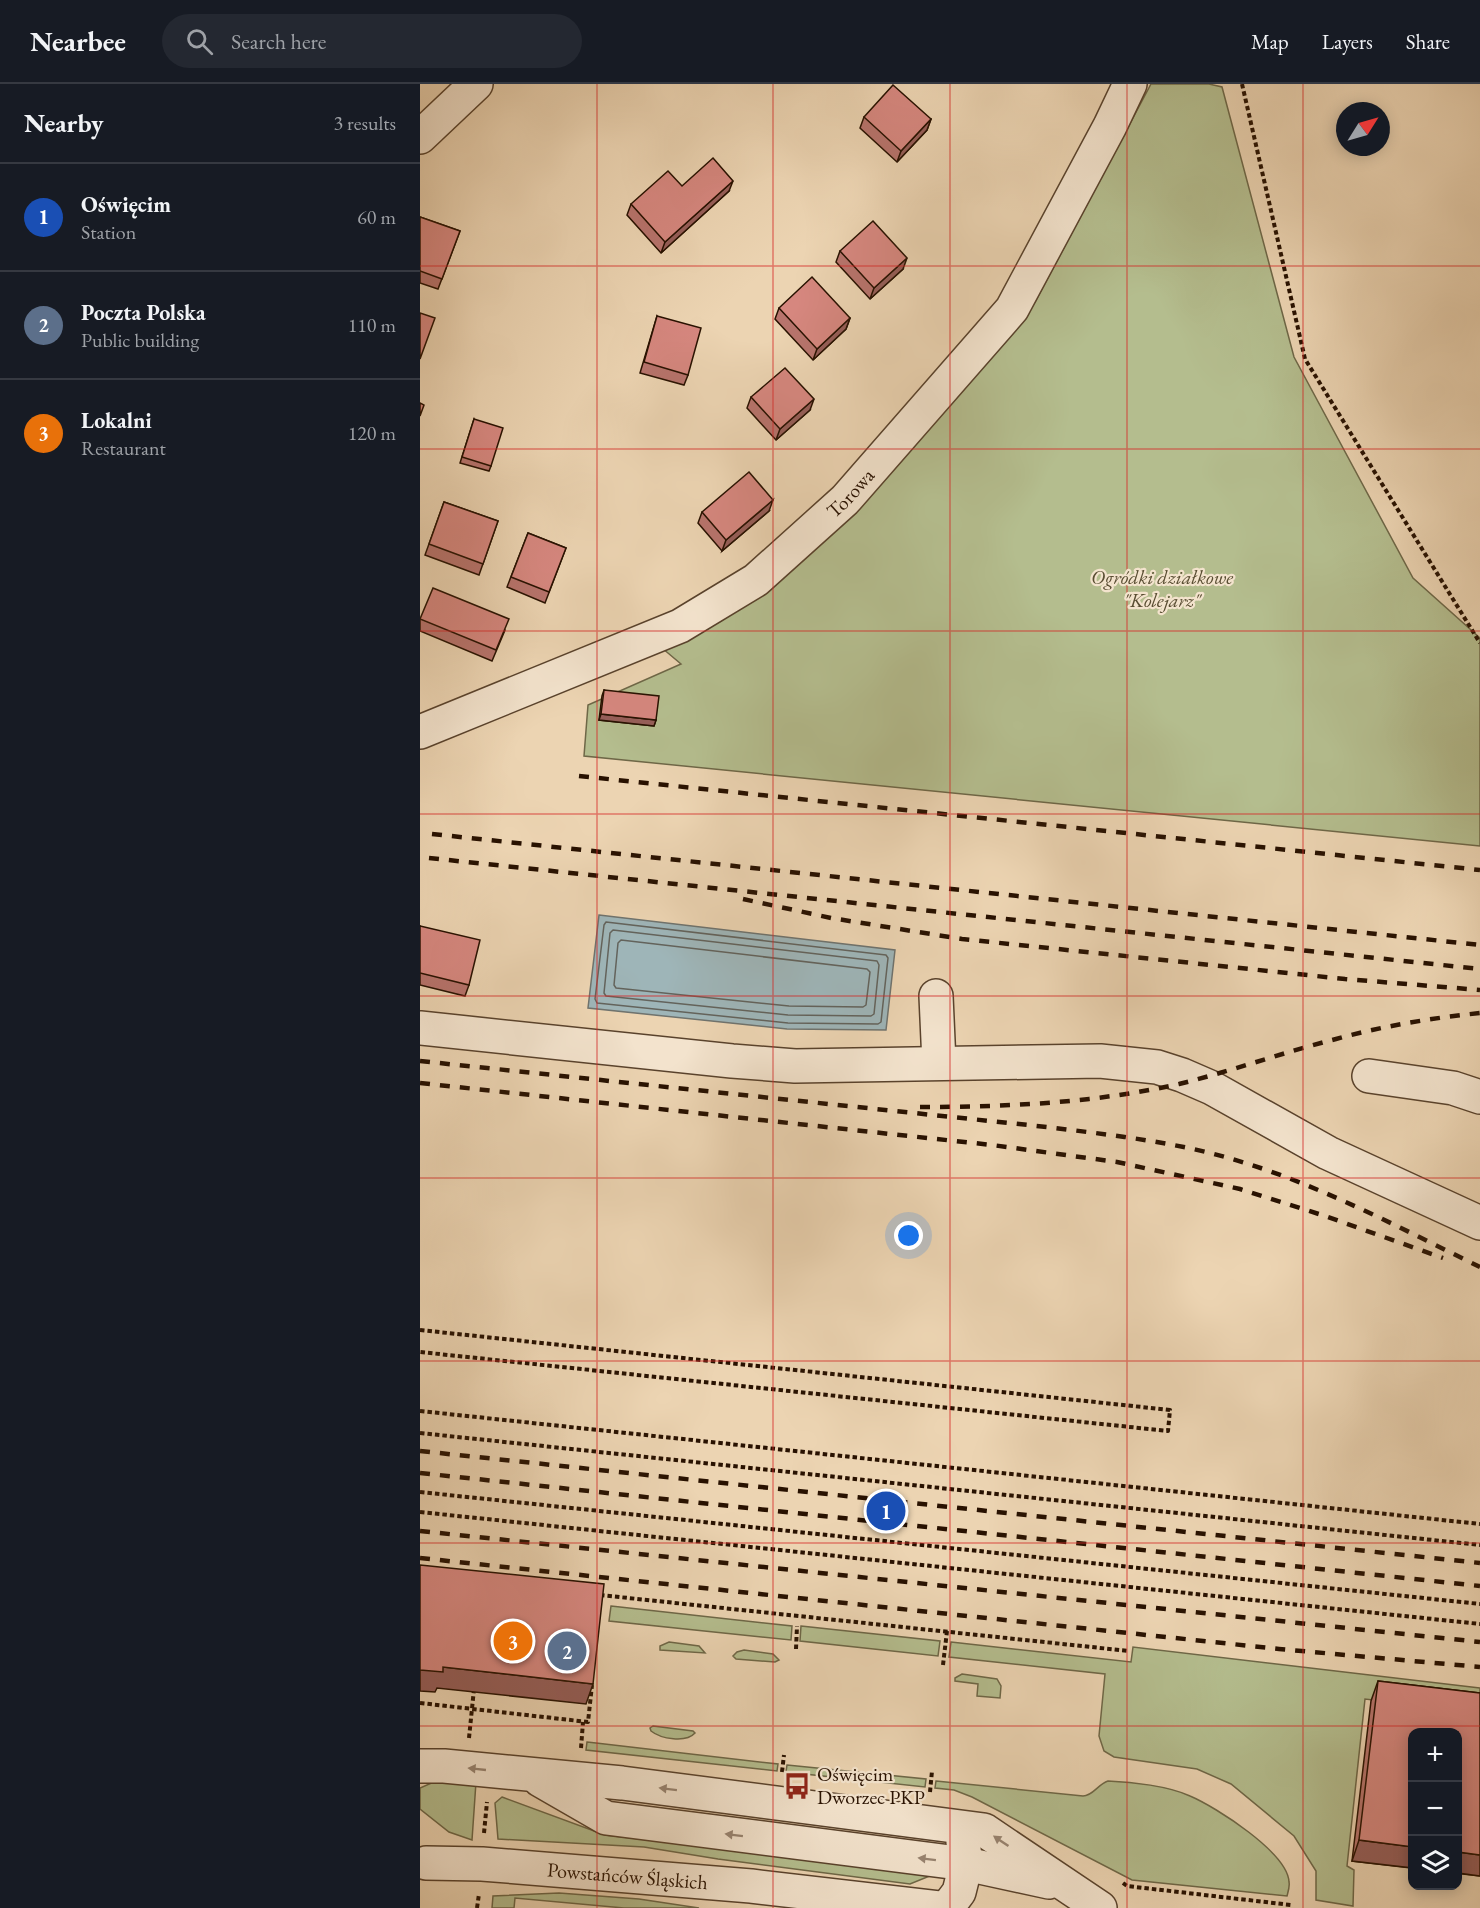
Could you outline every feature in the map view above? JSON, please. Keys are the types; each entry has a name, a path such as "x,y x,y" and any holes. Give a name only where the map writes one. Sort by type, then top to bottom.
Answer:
{"street":[{"path":"420,137 476,84"},
{"name":"Torowa","path":"420,732 680,626 756,580 845,500 1012,309 1130,84"},
{"path":"936,996 939,1064"},
{"path":"420,1028 769,1064 839,1066 1100,1061 1163,1068 1212,1088 1328,1153 1480,1222"},
{"path":"1369,1076 1453,1088 1480,1097"},
{"path":"420,1766 444,1766 622,1783 984,1830 1100,1908"},
{"path":"533,1776 606,1818 966,1864 1067,1886"},
{"path":"946,1908 959,1892 966,1864 961,1837 954,1825"},
{"name":"Powstańców Śląskich","path":"422,1861 739,1885 939,1908"}],"path":[{"path":"1242,84 1305,359 1479,642"},
{"path":"420,1330 1170,1410 1168,1431 420,1352"},
{"path":"420,1411 1480,1524"},
{"path":"420,1432 1480,1545"},
{"path":"420,1492 1480,1604"},
{"path":"420,1512 1480,1624"},
{"path":"590,1594 1129,1651"},
{"path":"600,1605 602,1595"},
{"path":"796,1649 797,1626"},
{"path":"943,1665 947,1631"},
{"path":"420,1704 588,1722 592,1677"},
{"path":"468,1748 475,1681"},
{"path":"580,1750 583,1722"},
{"path":"781,1778 784,1755"},
{"path":"930,1792 932,1771"},
{"path":"1118,1881 1127,1886 1292,1905"}],"green space":[{"name":"Ogródki działkowe \"Kolejarz\"","path":"1151,84 1209,84 1222,87 1294,357 1413,578 1480,638 1480,846 584,756 588,705 681,664 662,648 721,621 804,554 930,426 1035,302"},
{"path":"611,1606 792,1626 791,1640 609,1621"},
{"path":"801,1626 940,1641 938,1656 800,1641"},
{"path":"669,1642 699,1646 705,1653 660,1650 660,1646"},
{"path":"951,1642 1131,1662 1133,1647 1480,1688 1480,1712 1365,1699 1347,1866 1354,1870 1353,1906 1316,1900 1316,1871 1294,1836 1231,1784 1197,1769 1114,1757 1104,1751 1099,1736 1105,1674 949,1657"},
{"path":"744,1650 773,1654 779,1660 775,1662 736,1659 733,1656"},
{"path":"962,1674 997,1679 1001,1686 1000,1698 977,1696 978,1684 955,1681 955,1678"},
{"path":"653,1726 695,1733 686,1738 667,1738 651,1731 650,1728"},
{"path":"587,1742 778,1764 777,1771 586,1750"},
{"path":"787,1765 926,1779 925,1787 786,1772"},
{"path":"436,1781 476,1782 472,1840 449,1832 420,1809 420,1788"},
{"path":"936,1781 1083,1796 1090,1794 1108,1781 1150,1785 1172,1790 1216,1810 1264,1845 1286,1870 1289,1884 1287,1896 1132,1880 972,1797 954,1790 935,1788"},
{"path":"502,1797 605,1835 937,1873 910,1884 644,1847 498,1839 495,1803"},
{"path":"559,1893 639,1899 699,1908 624,1908 515,1898 514,1908 492,1908 493,1896"}],"water":[{"path":"599,915 895,950 886,1030 787,1029 588,1008"}],"building":[{"path":"893,85 931,119 901,151 864,117"},
{"path":"713,158 733,181 665,242 631,204 668,171 682,186"},
{"path":"420,217 460,231 442,279 420,271"},
{"path":"873,221 907,258 874,288 840,251"},
{"path":"812,277 850,318 817,349 779,308"},
{"path":"420,313 435,318 420,359"},
{"path":"657,316 701,328 688,375 644,362"},
{"path":"785,368 814,399 780,429 751,397"},
{"path":"420,403 424,405 420,416"},
{"path":"474,419 503,428 491,466 462,457"},
{"path":"749,472 773,500 726,540 702,512"},
{"path":"444,502 498,521 483,564 429,544"},
{"path":"528,533 566,548 549,592 511,577"},
{"path":"433,588 509,619 496,650 420,619"},
{"path":"604,690 659,696 656,720 601,714"},
{"path":"420,926 480,940 469,985 420,973"},
{"path":"420,1565 604,1584 593,1684 443,1667 443,1672 420,1670"},
{"path":"1378,1681 1480,1693 1480,1855 1462,1853 1462,1728 1408,1728 1408,1846 1359,1840"}],"railway":[{"path":"579,776 1480,870"},
{"path":"432,834 1480,945"},
{"path":"429,858 1480,969"},
{"path":"743,899 831,918 962,939 1345,979 1480,990"},
{"path":"920,1107 1050,1103 1115,1096 1199,1079 1372,1030 1480,1013"},
{"path":"420,1061 1047,1127 1173,1145 1249,1164 1316,1189 1480,1267"},
{"path":"420,1083 992,1145 1117,1162 1240,1189 1443,1258"},
{"path":"420,1451 1480,1563"},
{"path":"420,1473 1480,1586"},
{"path":"420,1531 1480,1642"},
{"path":"420,1558 1279,1649 1480,1667"}],"place":[{"name":"Oświęcim","path":"886,1511"},
{"name":"Lokalni","path":"513,1641"},
{"name":"Poczta Polska","path":"567,1651"},
{"name":"Oświęcim Dworzec PKP","path":"797,1786"}]}
